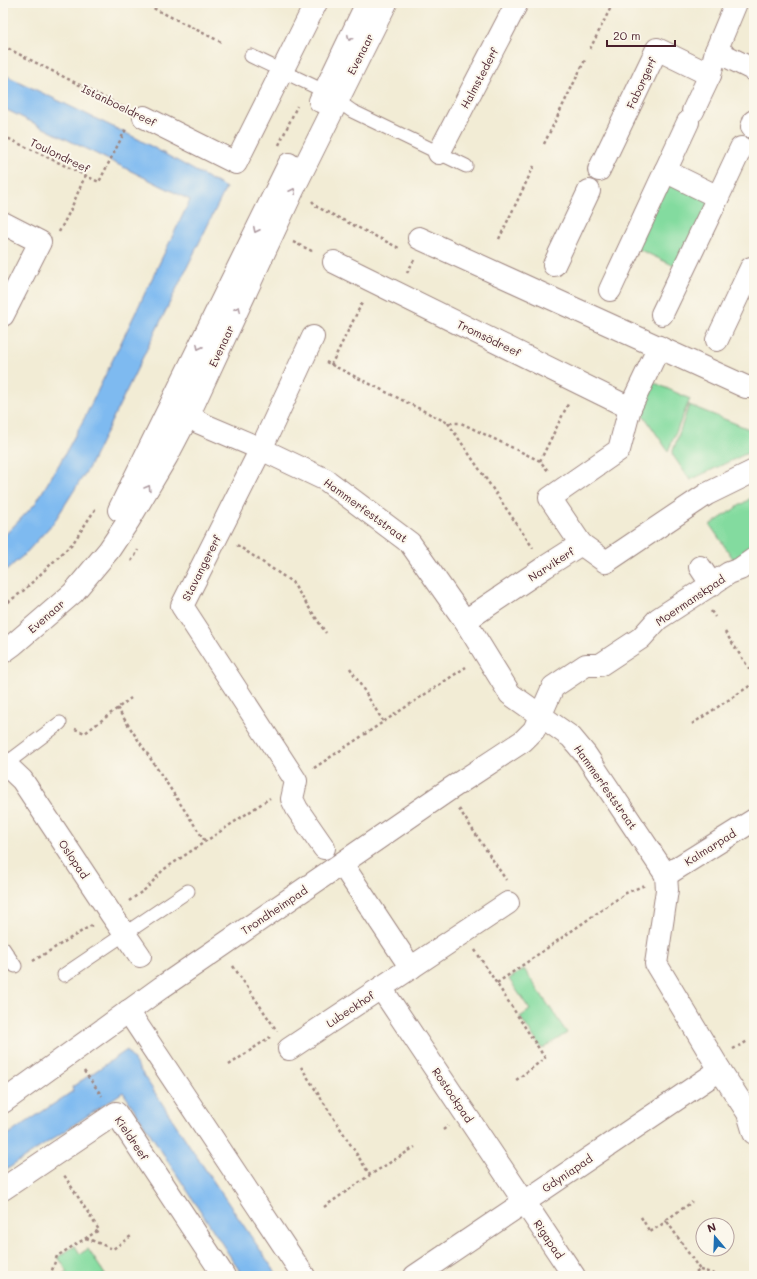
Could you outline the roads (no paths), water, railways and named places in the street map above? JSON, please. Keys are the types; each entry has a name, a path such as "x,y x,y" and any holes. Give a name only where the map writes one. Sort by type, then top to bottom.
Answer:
{"street":[{"path":"282,71 316,3"},
{"name":"Evenaar","path":"3,652 73,593 109,550 129,520 167,456 330,96 367,3"},
{"name":"Evenaar","path":"330,96 386,3"},
{"name":"Halmstederf","path":"439,153 517,3"},
{"path":"604,304 710,75 716,52 736,3"},
{"name":"Faborgerf","path":"599,170 657,49 710,75"},
{"path":"716,52 754,70"},
{"name":"Istanboeldreef","path":"135,122 236,163 282,71"},
{"path":"630,408 656,332 741,148"},
{"path":"665,171 718,197"},
{"path":"548,278 589,192"},
{"path":"3,223 40,242 3,315"},
{"path":"421,239 548,278 604,304 656,332 711,353 746,386 754,387"},
{"name":"Tromsödreef","path":"334,262 630,408"},
{"path":"711,353 751,268"},
{"name":"Stavangererf","path":"310,345 261,449 182,606 296,781 292,799 297,810 324,848"},
{"name":"Narvikerf","path":"465,621 581,544 550,498 619,450 630,408"},
{"name":"Evenaar","path":"3,636 13,630 69,580 97,545 186,414"},
{"name":"Hammerfeststraat","path":"186,414 326,480 410,543 465,621 510,694 571,737 586,755 666,875"},
{"path":"581,544 606,562 707,494 754,471"},
{"name":"Moermanskpad","path":"541,716 553,687 586,665 600,665 641,638 658,619 706,576 754,559"},
{"name":"Trondheimpad","path":"3,1102 128,1011 447,791 523,741 534,730 541,716"},
{"name":"Oslopad","path":"4,764 22,780 140,956"},
{"name":"Kalmarpad","path":"666,875 754,820"},
{"path":"342,864 411,968"},
{"path":"666,875 667,890 656,964 720,1070 748,1113 754,1133"},
{"name":"Lubeckhof","path":"289,1049 508,903"},
{"name":"Rostockpad","path":"381,988 524,1202"},
{"path":"128,1011 304,1276"},
{"name":"Gdyniapad","path":"415,1276 720,1070"},
{"name":"Kieldreef","path":"3,1189 116,1113 224,1276"},
{"name":"Rigapad","path":"524,1202 574,1276"}],"lane":[{"path":"251,56 330,96 352,111 466,166"},
{"name":"Oslopad","path":"4,764 60,723"},
{"path":"64,975 188,891"},
{"path":"3,948 15,966"}],"water":[{"path":"3,74 138,139 226,188 89,467 54,522 25,554 3,573 3,537 35,504 61,461 85,417 190,200 3,108"},
{"path":"127,1050 201,1163 278,1276 243,1276 123,1092 3,1172 3,1138 73,1091 72,1087"}]}
